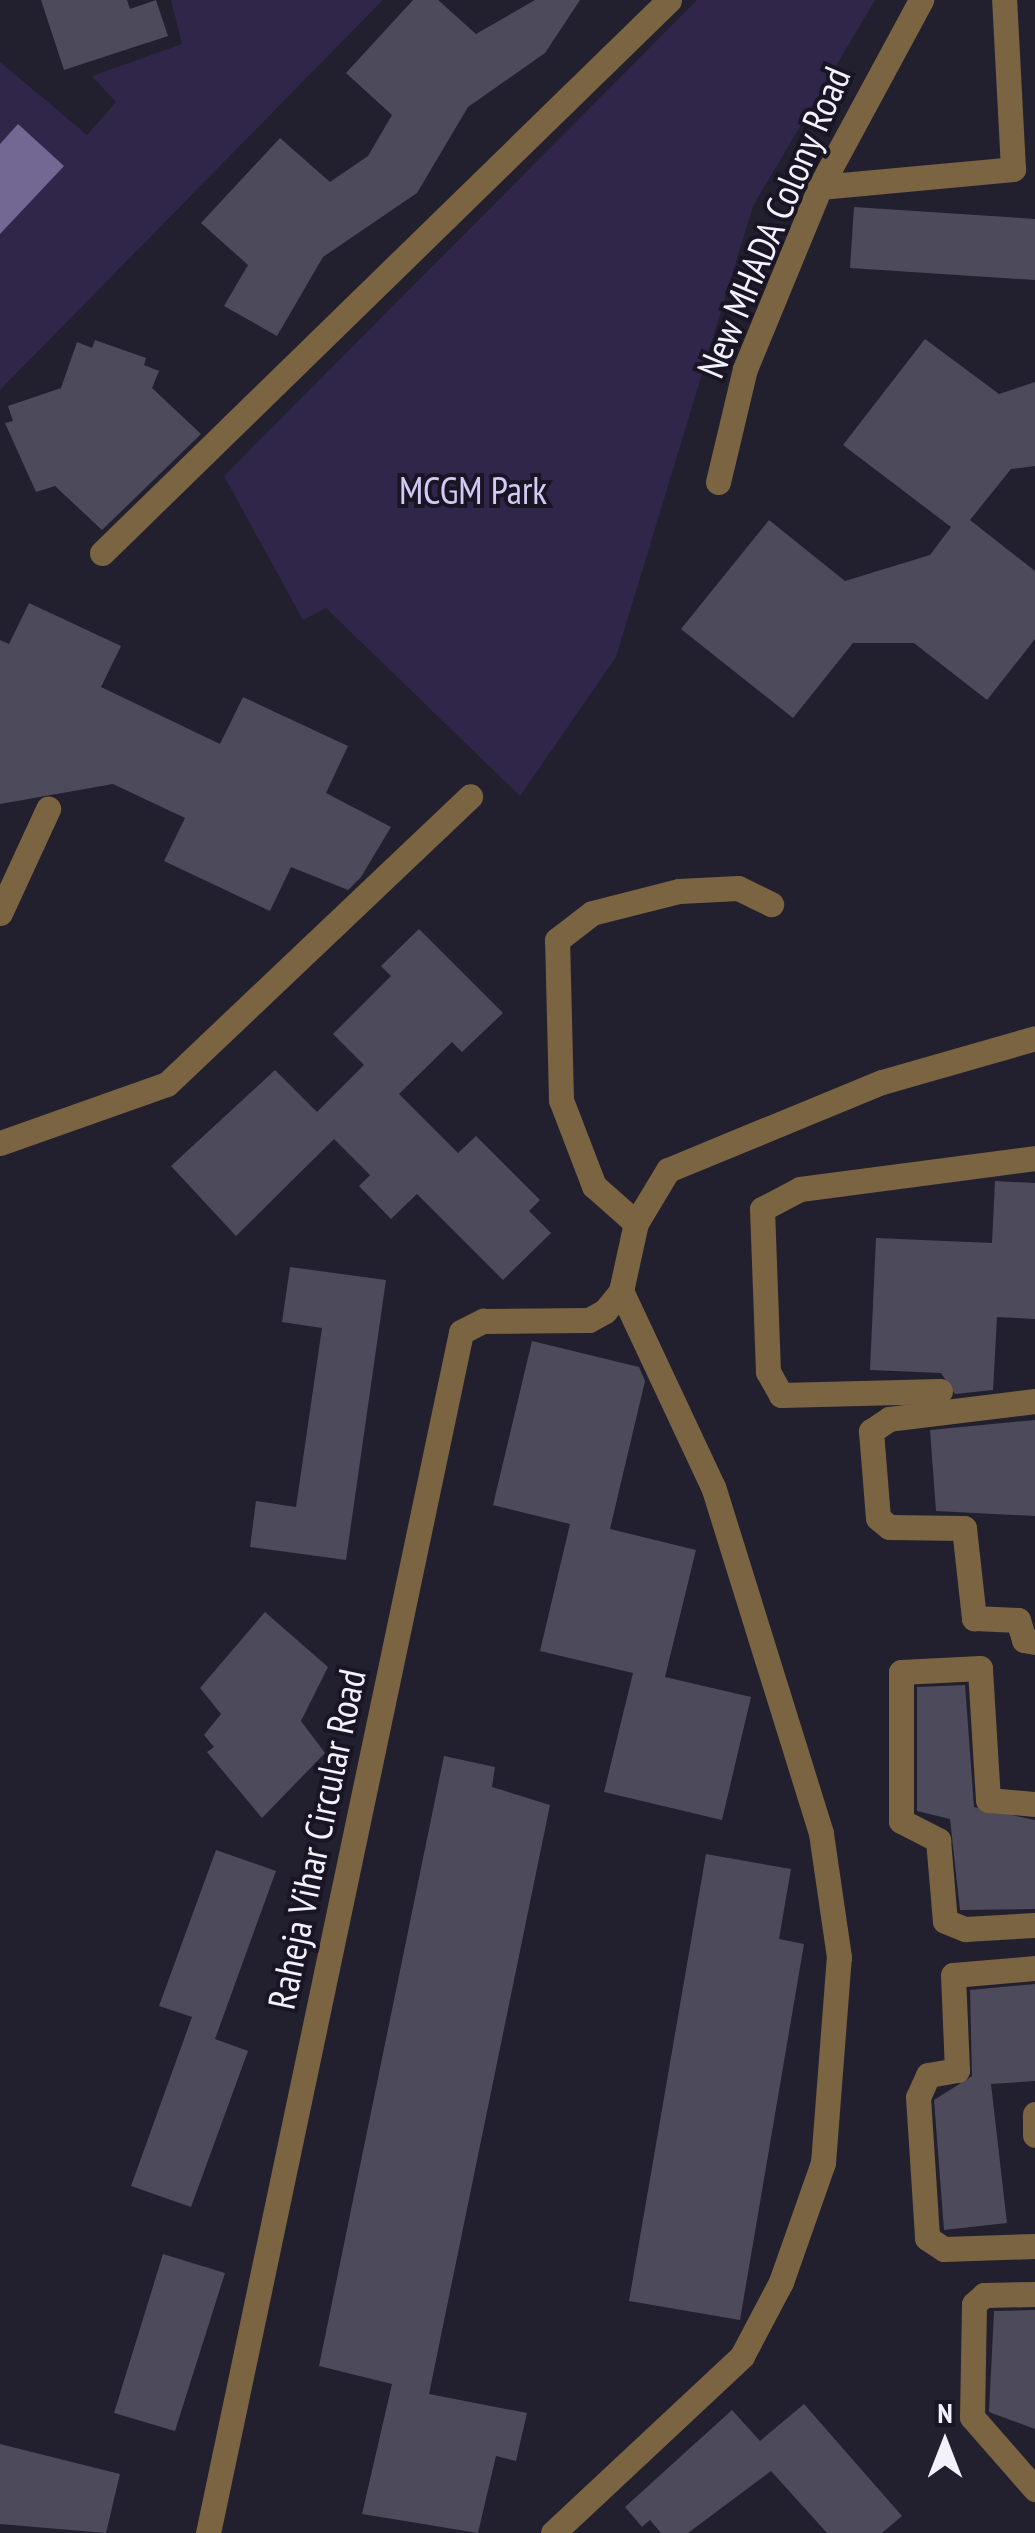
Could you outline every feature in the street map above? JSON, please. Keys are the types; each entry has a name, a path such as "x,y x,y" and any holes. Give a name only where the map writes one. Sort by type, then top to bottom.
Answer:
{"street":[{"path":"102,553 668,0"},
{"name":"New MHADA Colony Road","path":"718,482 745,369 820,187 921,0"},
{"path":"820,187 1013,170 1004,0"},
{"path":"0,1143 167,1084 470,796"},
{"path":"0,913 48,809"},
{"path":"636,1222 594,1186 561,1100 557,940 592,912 679,891 738,888 771,904"},
{"path":"553,2533 742,2356 781,2282 823,2163 839,1957 821,1833 712,1487 621,1290 636,1222 668,1170 882,1082 1035,1038"},
{"path":"940,1391 781,1395 768,1372 762,1209 800,1189 1035,1158"},
{"name":"Raheja Vihar Circular Road","path":"208,2533 446,1368 461,1332 482,1321 589,1320 621,1290"},
{"path":"1035,1401 889,1418 871,1431 878,1518 890,1527 964,1528 974,1618 1018,1620 1024,1640 1035,1642"},
{"path":"1035,1804 988,1800 980,1668 901,1672 901,1821 938,1840 946,1922 964,1930 1035,1926"},
{"path":"1035,1968 953,1975 957,2070 928,2076 918,2097 928,2238 944,2249 1035,2246"},
{"path":"1035,2114 1035,2134"},
{"path":"1035,2294 984,2295 974,2304 972,2417 1035,2490"}],"green space":[{"path":"171,0 383,0 0,390 0,62 87,135 116,102 92,76 182,44"},
{"name":"MCGM Park","path":"697,0 875,0 753,206 616,657 520,796 326,608 303,620 224,476"}],"shaded area":[{"path":"18,124 64,166 0,234 0,144"}],"building":[{"path":"41,0 127,0 130,9 156,0 168,36 64,70"},
{"path":"413,0 438,0 476,34 535,0 580,0 545,53 468,107 417,193 323,257 277,336 224,306 248,265 201,223 280,138 330,182 368,156 392,115 346,73"},
{"path":"854,207 1035,219 1035,280 850,268"},
{"path":"925,339 999,394 1035,382 1035,466 1011,469 970,520 1035,571 1035,639 987,700 914,643 853,643 793,718 681,629 769,520 845,581 930,555 951,527 843,445"},
{"path":"95,340 146,358 144,365 159,371 152,388 201,434 102,530 55,486 36,492 5,423 13,421 8,406 61,388 77,342 92,348"},
{"path":"29,603 121,646 101,687 220,744 243,697 348,746 326,793 391,827 361,877 348,890 291,867 270,911 164,861 185,818 113,784 0,804 0,640 9,644"},
{"path":"419,929 503,1013 462,1052 452,1042 399,1094 458,1153 476,1136 540,1200 529,1211 551,1233 503,1280 417,1194 391,1219 359,1186 370,1175 334,1139 236,1236 171,1166 275,1070 317,1112 364,1065 333,1034 391,976 381,966"},
{"path":"995,1181 1035,1183 1035,1319 997,1317 993,1390 955,1394 941,1373 870,1370 876,1238 992,1243"},
{"path":"290,1267 386,1280 346,1560 250,1547 256,1501 296,1507 322,1328 282,1322"},
{"path":"532,1341 639,1367 645,1381 610,1529 696,1550 665,1677 751,1697 722,1820 604,1792 633,1673 540,1651 570,1524 493,1505"},
{"path":"1035,1420 1035,1516 936,1511 930,1430"},
{"path":"265,1612 328,1667 301,1721 325,1753 262,1818 207,1752 214,1747 204,1735 221,1714 200,1688"},
{"path":"965,1685 974,1807 1035,1820 1035,1909 960,1910 950,1819 917,1811 917,1687"},
{"path":"444,1756 495,1767 492,1787 550,1805 429,2394 527,2413 516,2461 496,2456 478,2533 362,2514 392,2384 319,2366"},
{"path":"216,1850 276,1871 215,2039 248,2051 191,2207 131,2186 192,2017 159,2006"},
{"path":"706,1854 791,1869 779,1939 804,1944 740,2320 629,2301"},
{"path":"1035,1984 1035,2081 991,2084 1007,2223 944,2230 934,2100 972,2076 970,1990"},
{"path":"163,2254 225,2273 175,2431 114,2413"},
{"path":"1035,2310 1035,2429 989,2412 994,2311"},
{"path":"804,2404 902,2516 882,2533 827,2533 771,2471 688,2533 661,2533 650,2520 642,2527 625,2507 732,2410 760,2441"},
{"path":"0,2444 120,2474 106,2533 0,2524"}]}
